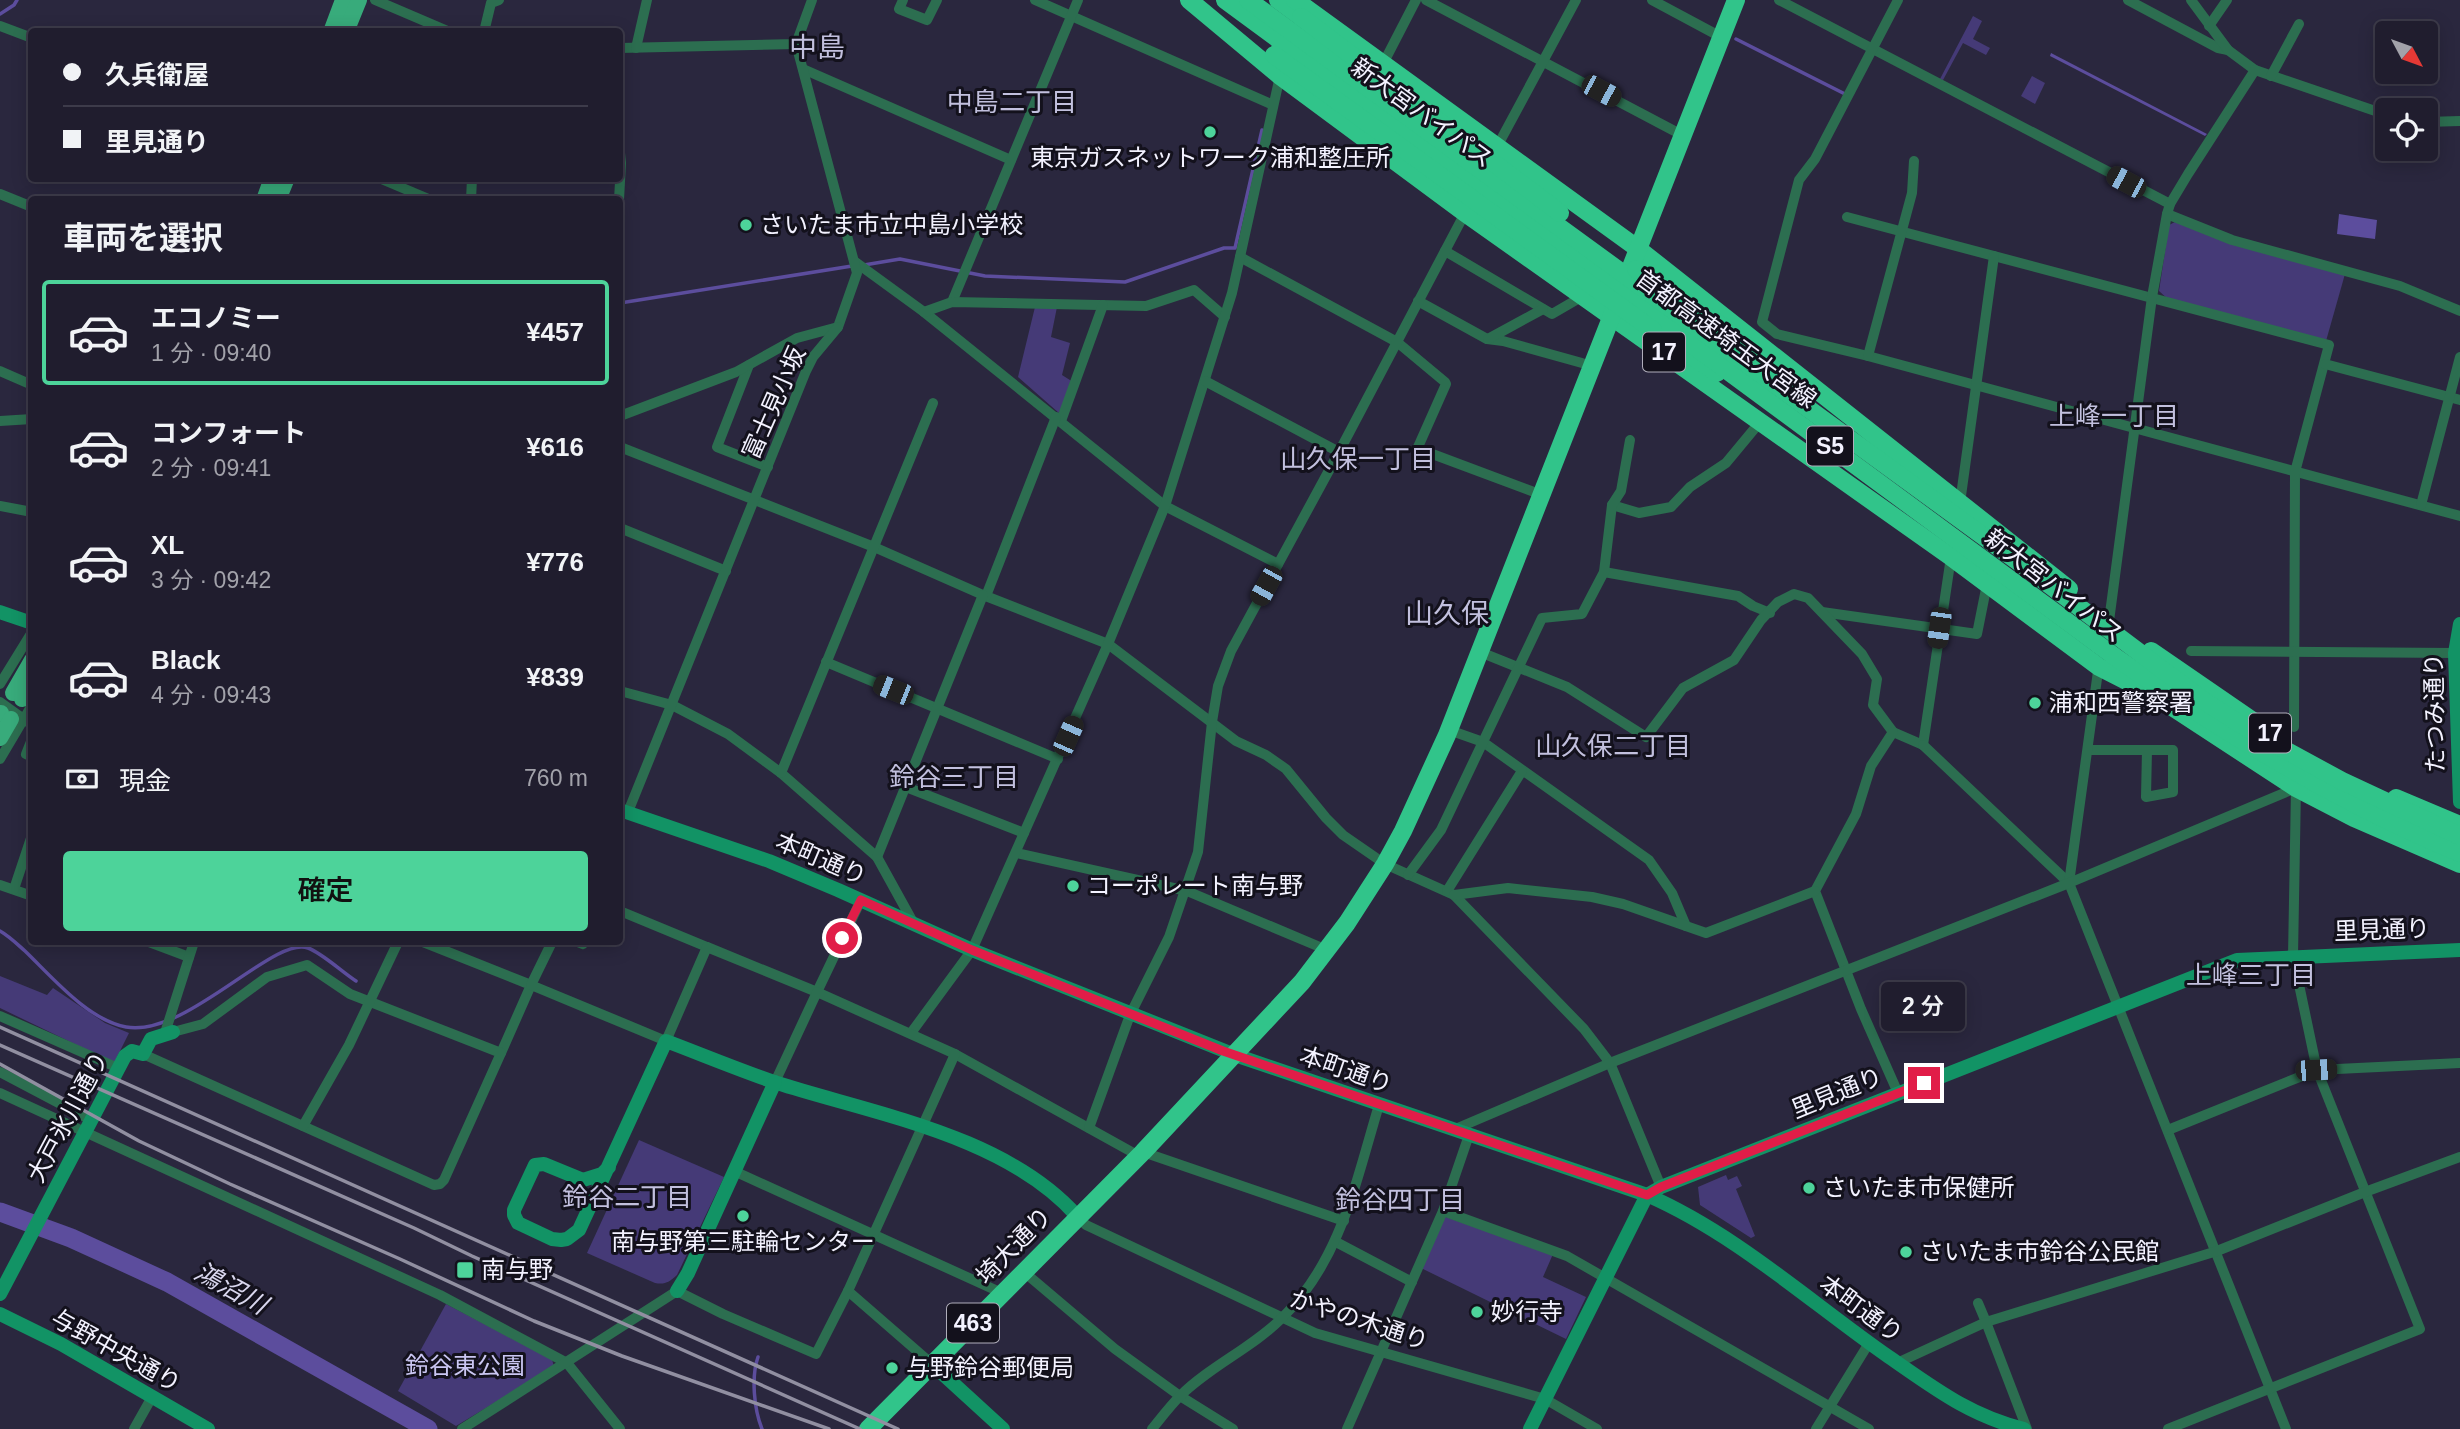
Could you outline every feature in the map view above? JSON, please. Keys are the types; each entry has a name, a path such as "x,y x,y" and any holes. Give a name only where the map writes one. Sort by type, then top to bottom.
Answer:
{"highway":[{"name":"17","path":"1189,0 1280,76 1465,213 1987,584 2295,788 2354,818 2460,864"},
{"path":"1196,0 1618,305 1756,398 1786,413"},
{"name":"新大宮バイパス","path":"1223,0 1596,264 1251,0"},
{"name":"首都高速埼玉大宮線","path":"1223,0 2108,651 2198,714 2337,795 2460,853"},
{"name":"首都高速埼玉大宮線","path":"1251,0 2035,574 2204,701 2256,734 2354,787 2460,836"},
{"path":"1278,0 1298,5 1614,254 1725,328 1804,393 1976,523 2035,574"},
{"name":"463","path":"1077,1216 1141,1154 1285,1002 1327,950 1385,864 1417,802 1449,730 1736,0"},
{"name":"17","path":"1298,5 1384,62 1637,248 2103,616"},
{"name":"新大宮バイパス","path":"2097,658 1854,460 1645,300 1860,453 2103,616 2255,723 2342,775 2460,825"},
{"name":"埼大通り","path":"868,1429 1077,1216"}],"main road":[{"path":"333,28 344,0"},
{"path":"348,28 359,0"},
{"path":"13,697 28,668"},
{"path":"13,697 28,686"},
{"path":"0,738 13,718"}],"street":[{"path":"375,0 441,28"},
{"path":"485,28 491,3 499,0"},
{"path":"636,48 647,0"},
{"path":"623,415 736,372 797,338 838,327 857,273 796,44 812,0"},
{"path":"903,0 899,9 928,20 937,0"},
{"path":"1035,0 1273,105"},
{"path":"953,302 1078,0"},
{"path":"1384,62 1416,0"},
{"path":"1426,0 1682,135"},
{"path":"1498,145 1576,0"},
{"path":"1652,0 1721,37"},
{"path":"1779,0 2168,209 2232,240 2400,286 2460,311"},
{"path":"1898,0 1815,159 1799,180 1762,322 1777,334 1868,356 2460,516"},
{"path":"2128,0 2218,48 2228,50"},
{"path":"2191,0 2228,50 2255,70 2375,111"},
{"path":"2209,26 2227,0"},
{"path":"2271,76 2299,24"},
{"path":"0,26 28,36"},
{"path":"623,48 796,44"},
{"path":"803,69 1011,160"},
{"path":"2103,616 2168,209 2255,70"},
{"path":"911,1033 972,950 1108,644 1165,506 1225,317 1280,76"},
{"path":"2438,122 2460,121"},
{"path":"1868,356 1912,193 1914,161"},
{"path":"388,182 422,196"},
{"path":"0,194 28,205"},
{"path":"1089,1128 1130,1015 1169,937 1187,891 1198,852 1212,722 1219,686 1231,651 1465,213"},
{"path":"1847,217 2329,345 2295,472 2294,727"},
{"path":"1445,251 1552,314 1583,295"},
{"path":"1960,503 1994,256"},
{"path":"1240,257 1397,342 1446,384 1419,449 1542,495"},
{"path":"854,261 924,312 1165,506 1278,564"},
{"path":"924,312 953,302 1146,306 1194,290 1225,317"},
{"path":"1418,301 1488,339 1581,363"},
{"path":"877,857 1059,419 1103,305"},
{"path":"1488,339 1543,309"},
{"name":"富士見小坂","path":"624,811 672,705 806,371 813,357 838,327"},
{"path":"2421,505 2460,357"},
{"path":"2325,364 2460,400"},
{"path":"749,365 717,447 768,467"},
{"path":"0,372 28,383"},
{"path":"1205,381 1339,452"},
{"path":"781,774 933,403"},
{"path":"0,421 28,419"},
{"path":"1612,505 1639,513 1671,507 1690,487 1726,463 1760,422"},
{"path":"1408,875 1441,830 1542,618 1582,614 1604,572 1612,505 1621,491 1630,440"},
{"path":"623,448 874,547 984,595 1108,644 1236,741 1266,755 1286,769 1343,835 1385,864 1450,893 1584,1029 1610,1063 1661,1187"},
{"path":"0,506 28,511"},
{"path":"623,529 726,571"},
{"path":"1923,746 1951,557"},
{"path":"1604,572 1738,596 1753,606 1770,612"},
{"path":"1822,612 1977,634 1987,584"},
{"path":"1480,652 1567,687 1646,737 1683,688 1734,660 1761,620 1778,602 1794,594 1808,597 1862,654 1877,679 1873,705 1892,732 1923,746 2069,883 2286,1429"},
{"path":"0,612 28,622"},
{"name":"たつみ通り","path":"2460,624 2457,654 2460,802"},
{"path":"0,759 13,718 13,697 28,646"},
{"path":"2191,651 2457,654"},
{"path":"2069,883 2088,750 2097,658"},
{"path":"826,662 1058,759"},
{"path":"623,692 672,705 728,734 781,774 877,857 914,924"},
{"path":"13,697 13,718"},
{"path":"1449,730 1483,741 1649,860 1672,893 1686,926"},
{"path":"1450,893 1508,888 1592,897 1623,904 1706,933 1815,891 1856,814 1871,766 1892,732"},
{"path":"2088,750 2147,750 2173,750 2173,792 2146,797 2147,750"},
{"path":"1450,893 1522,771"},
{"path":"906,787 1024,834"},
{"path":"1453,1130 1610,1063 2069,883 2295,788 2293,956 2316,1070 2420,1329 2168,1429"},
{"name":"本町通り","path":"624,811 761,859 972,950 1235,1055 1668,1204 1714,1231 1945,1397 2005,1424 2026,1429"},
{"path":"15,889 28,848"},
{"path":"1016,853 1187,891 1327,950"},
{"path":"0,885 28,894"},
{"path":"1815,891 1861,1009 1898,1093"},
{"path":"463,1429 677,1291 688,1273 861,900"},
{"path":"623,912 911,1033 1141,1154 1344,1221"},
{"path":"157,945 190,957"},
{"path":"168,1027 193,945"},
{"path":"303,1126 349,1045 396,945"},
{"path":"431,945 666,1041 775,1082 957,1140 1014,1167 1040,1183 1065,1202 1077,1216"},
{"path":"501,1053 350,994 307,965 303,965 267,977 202,1024 168,1027 149,1040 143,1054 434,1185 440,1184 444,1180 551,945"},
{"path":"594,1201 590,1186 583,1180 544,1164 535,1165 514,1210 515,1219 552,1239 567,1239 579,1230 594,1201 707,947"},
{"name":"里見通り","path":"1647,1195 1661,1187 2237,960 2460,950"},
{"path":"0,1016 118,1068"},
{"name":"大戸氷川通り","path":"0,1294 118,1068 129,1052 143,1054"},
{"path":"677,1291 816,1354 848,1290 955,1054"},
{"path":"2168,1130 2316,1070 2460,1063"},
{"path":"0,1072 88,1126"},
{"path":"0,1093 88,1126 440,1295 567,1363 620,1429"},
{"path":"1152,1429 1180,1396 1282,1319 1317,1276 1344,1221 1379,1105"},
{"path":"1347,1429 1443,1211 1469,1135"},
{"path":"1898,1363 1986,1322 2217,1251 2460,1157"},
{"path":"583,1180 596,1177 609,1167"},
{"path":"734,1171 1002,1293"},
{"path":"1530,1429 1647,1195"},
{"path":"1443,1211 1567,1256 1868,1429"},
{"name":"かやの木通り","path":"1077,1216 1086,1225 1315,1333 1545,1399 1597,1429"},
{"path":"1336,1242 1412,1282"},
{"path":"1024,1272 1115,1349 1180,1396 1233,1429"},
{"path":"848,1290 1003,1429"},
{"path":"1978,1303 2026,1429"},
{"name":"与野中央通り","path":"0,1314 61,1345 208,1429"},
{"path":"1816,1429 1869,1343"},
{"path":"134,1429 152,1397"}],"green space":[{"path":"1973,16 1982,21 1973,39 1990,48 1986,55 1963,43 1943,80 1940,79"},
{"path":"2032,76 2045,83 2035,104 2021,96"},
{"path":"2175,222 2345,274 2326,341 2169,300 2159,291 2169,225"},
{"path":"1035,307 1057,307 1051,337 1070,343 1062,375 1073,382 1059,413 1018,377"},
{"path":"0,976 47,995 53,988 105,1023 129,1033 114,1063 0,1008"},
{"path":"639,1140 724,1177 677,1275 664,1283 655,1283 587,1253"},
{"path":"1726,1175 1728,1180 1737,1176 1742,1186 1736,1189 1755,1236 1751,1238 1700,1205 1698,1187"},
{"path":"1443,1216 1553,1254 1543,1277 1586,1297 1566,1339 1421,1268"},
{"name":"鈴谷東公園","path":"446,1304 552,1359 554,1367 456,1426 398,1391"}],"shaded area":[{"path":"2051,53 2207,134 2205,136 2050,56"},
{"path":"2339,214 2377,220 2375,239 2337,234"}],"waterway":[{"path":"0,14 17,0"},
{"path":"1736,39 1845,94"},
{"path":"864,265 900,259 985,276 1125,282 1224,248 1235,248 1262,130"},
{"path":"623,303 852,266"},
{"path":"0,931 84,1007 112,1023 126,1027 150,1026 175,1017 274,956 293,948 314,950 356,981"},
{"name":"鴻沼川","path":"0,1212 71,1238 167,1282 428,1429"},
{"path":"758,1357 754,1393 762,1429"}],"railway":[{"path":"0,1027 898,1429"},
{"path":"0,1045 860,1429"},
{"path":"0,1064 139,1141 534,1321 622,1356 829,1429"}],"place":[{"name":"東京ガスネットワーク浦和整圧所","path":"1210,132"},
{"name":"さいたま市立中島小学校","path":"746,225"},
{"name":"浦和西警察署","path":"2035,703"},
{"name":"コーポレート南与野","path":"1073,886"},
{"name":"さいたま市保健所","path":"1809,1188"},
{"name":"南与野第三駐輪センター","path":"743,1216"},
{"name":"さいたま市鈴谷公民館","path":"1906,1252"},
{"name":"南与野","path":"465,1270"},
{"name":"妙行寺","path":"1477,1312"},
{"name":"与野鈴谷郵便局","path":"892,1368"}],"district":[{"name":"中島","path":"817,47"},
{"name":"中島二丁目","path":"1012,102"},
{"name":"上峰一丁目","path":"2114,416"},
{"name":"山久保一丁目","path":"1358,459"},
{"name":"山久保","path":"1447,613"},
{"name":"山久保二丁目","path":"1613,746"},
{"name":"鈴谷三丁目","path":"954,777"},
{"name":"上峰三丁目","path":"2251,975"},
{"name":"鈴谷二丁目","path":"627,1197"},
{"name":"鈴谷四丁目","path":"1400,1200"}],"route":[{"path":"842,938 861,900 972,950 1223,1051 1647,1195 1661,1187 1924,1083"}]}
